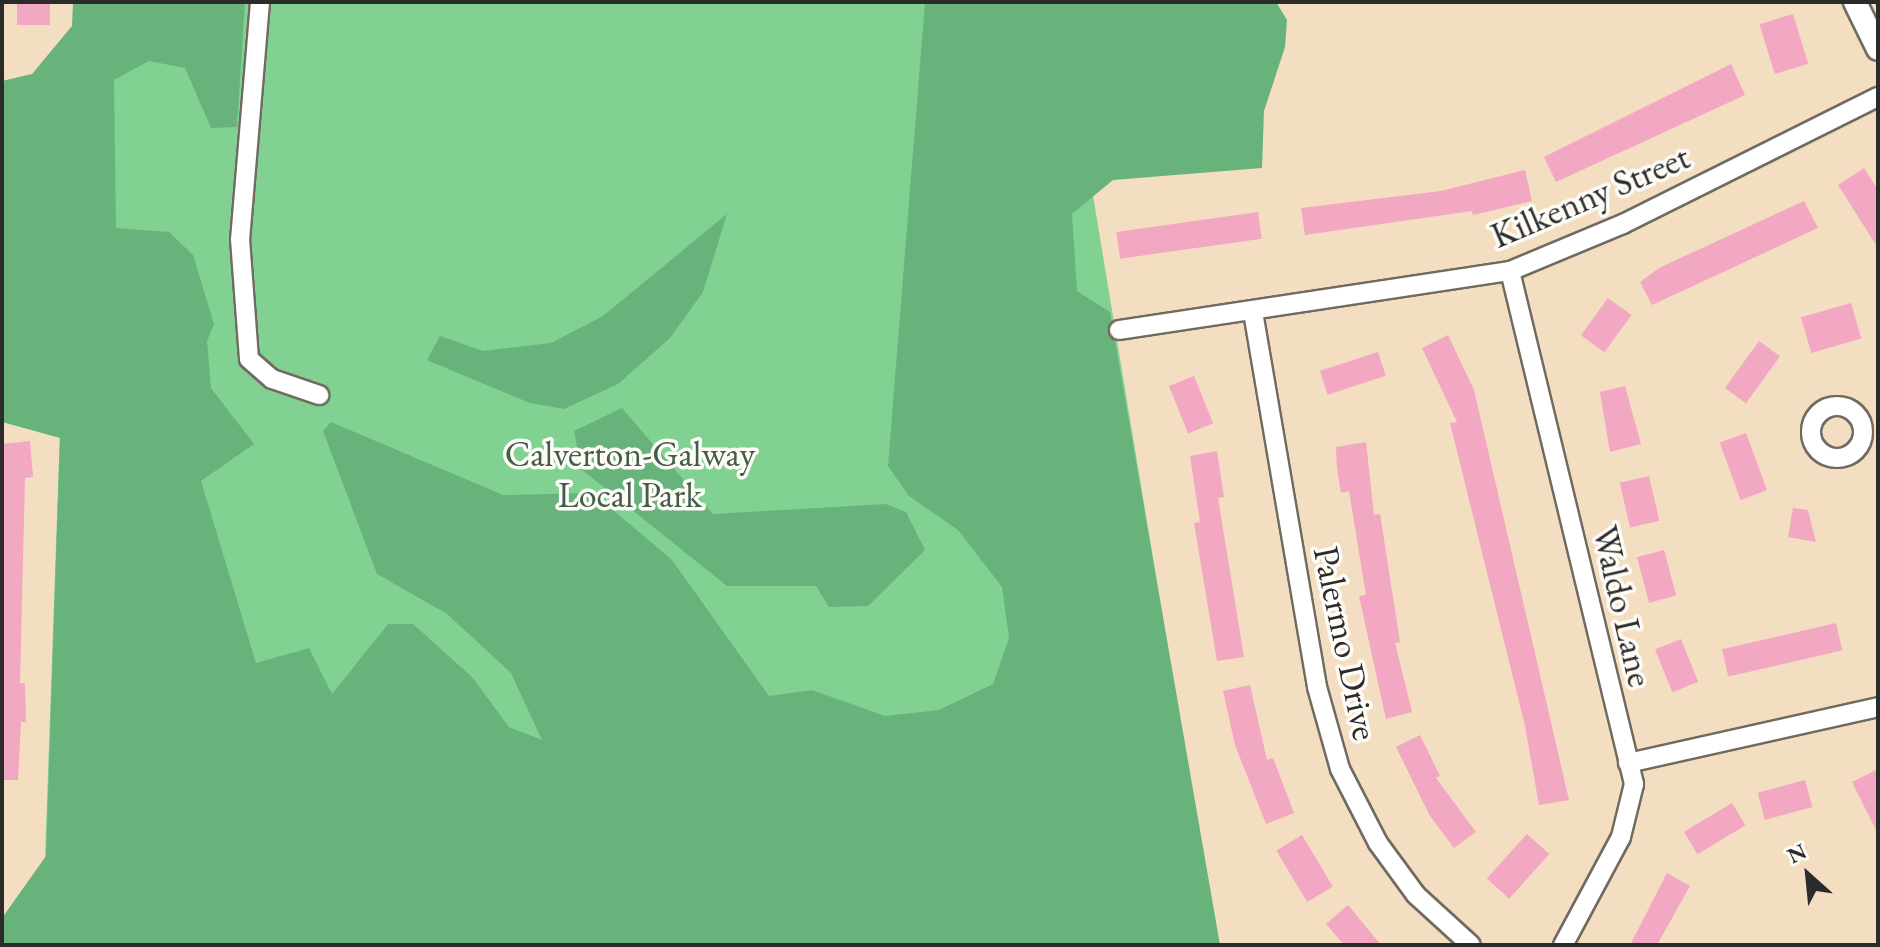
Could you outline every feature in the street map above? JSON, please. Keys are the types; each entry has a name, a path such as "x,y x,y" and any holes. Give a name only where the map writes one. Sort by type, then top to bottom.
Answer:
{"street":[{"path":"260,2 240,239 249,359 272,379 319,395"},
{"path":"1855,2 1878,49"},
{"name":"Kilkenny Street","path":"1119,330 1510,271 1623,224 1878,97"},
{"name":"Waldo Lane","path":"1510,271 1634,784 1621,837 1563,945"},
{"name":"Palermo Drive","path":"1253,312 1317,687 1340,769 1378,843 1416,895 1471,945"},
{"path":"1860,419 1878,410"},
{"path":"1628,763 1878,707"}],"green space":[{"path":"73,2 245,2 237,127 211,128 185,68 149,61 114,80 116,228 169,232 193,255 214,324 207,341 211,388 254,444 201,481 256,663 309,648 332,694 388,624 413,624 472,677 509,727 542,740 511,673 447,614 377,574 323,431 331,422 503,495 593,493 672,560 769,696 812,690 885,716 939,710 993,684 1009,638 1002,587 958,530 909,496 888,466 925,2 1276,2 1287,20 1285,47 1264,111 1262,168 1113,180 1072,214 1077,291 1110,312 1220,945 2,945 2,918 46,856 60,438 2,422 2,81 32,74 72,26"},
{"name":"Calverton-Galway Local Park","path":"75,2 1061,2 1217,945 42,945"},
{"path":"727,214 703,292 670,338 618,384 564,409 530,403 427,360 440,336 483,351 551,343 603,316"},
{"path":"622,408 713,514 886,504 906,512 925,550 868,606 829,607 816,586 727,586 581,469 574,431"}],"building":[{"path":"17,2 50,2 50,25 17,25"},
{"path":"1793,14 1808,64 1775,74 1760,24"},
{"path":"1731,64 1745,95 1556,182 1544,157"},
{"path":"1864,168 1878,190 1878,248 1838,185"},
{"path":"1525,170 1532,201 1473,215 1472,211 1305,235 1301,208 1441,191"},
{"path":"1804,201 1818,228 1652,305 1640,282 1659,268"},
{"path":"1258,212 1262,239 1120,259 1116,232"},
{"path":"1608,298 1631,315 1604,352 1581,335"},
{"path":"1851,303 1861,339 1811,353 1801,317"},
{"path":"1448,335 1474,390 1569,800 1539,805 1525,726 1450,423 1457,422 1422,348"},
{"path":"1759,341 1780,356 1746,403 1725,388"},
{"path":"1378,352 1386,376 1328,395 1320,371"},
{"path":"1194,376 1213,423 1188,433 1169,386"},
{"path":"1625,386 1641,444 1610,452 1600,392"},
{"path":"1746,433 1767,490 1741,500 1720,443"},
{"path":"30,441 33,477 25,478 20,683 25,683 26,722 21,722 18,780 2,780 2,444"},
{"path":"1366,442 1374,515 1380,514 1400,642 1395,643 1412,712 1386,719 1359,596 1366,595 1349,491 1341,493 1337,468 1336,447"},
{"path":"1217,451 1224,497 1218,498 1244,657 1217,661 1194,523 1200,522 1190,456"},
{"path":"1649,476 1659,521 1630,528 1620,483"},
{"path":"1793,508 1808,510 1816,542 1788,537"},
{"path":"1664,550 1676,595 1649,603 1637,557"},
{"path":"1836,623 1842,650 1728,677 1722,649"},
{"path":"1681,639 1698,682 1672,692 1655,649"},
{"path":"1250,685 1267,760 1273,758 1294,813 1266,824 1235,745 1223,691"},
{"path":"1420,735 1440,776 1436,778 1476,832 1454,848 1430,816 1396,747"},
{"path":"1878,769 1878,834 1852,782"},
{"path":"1805,780 1812,807 1765,820 1758,793"},
{"path":"1732,803 1745,825 1697,854 1684,832"},
{"path":"1527,834 1549,854 1509,899 1487,879"},
{"path":"1302,835 1333,886 1307,902 1276,850"},
{"path":"1667,873 1690,886 1657,945 1630,945"},
{"path":"1348,905 1381,945 1344,945 1326,924"}]}
